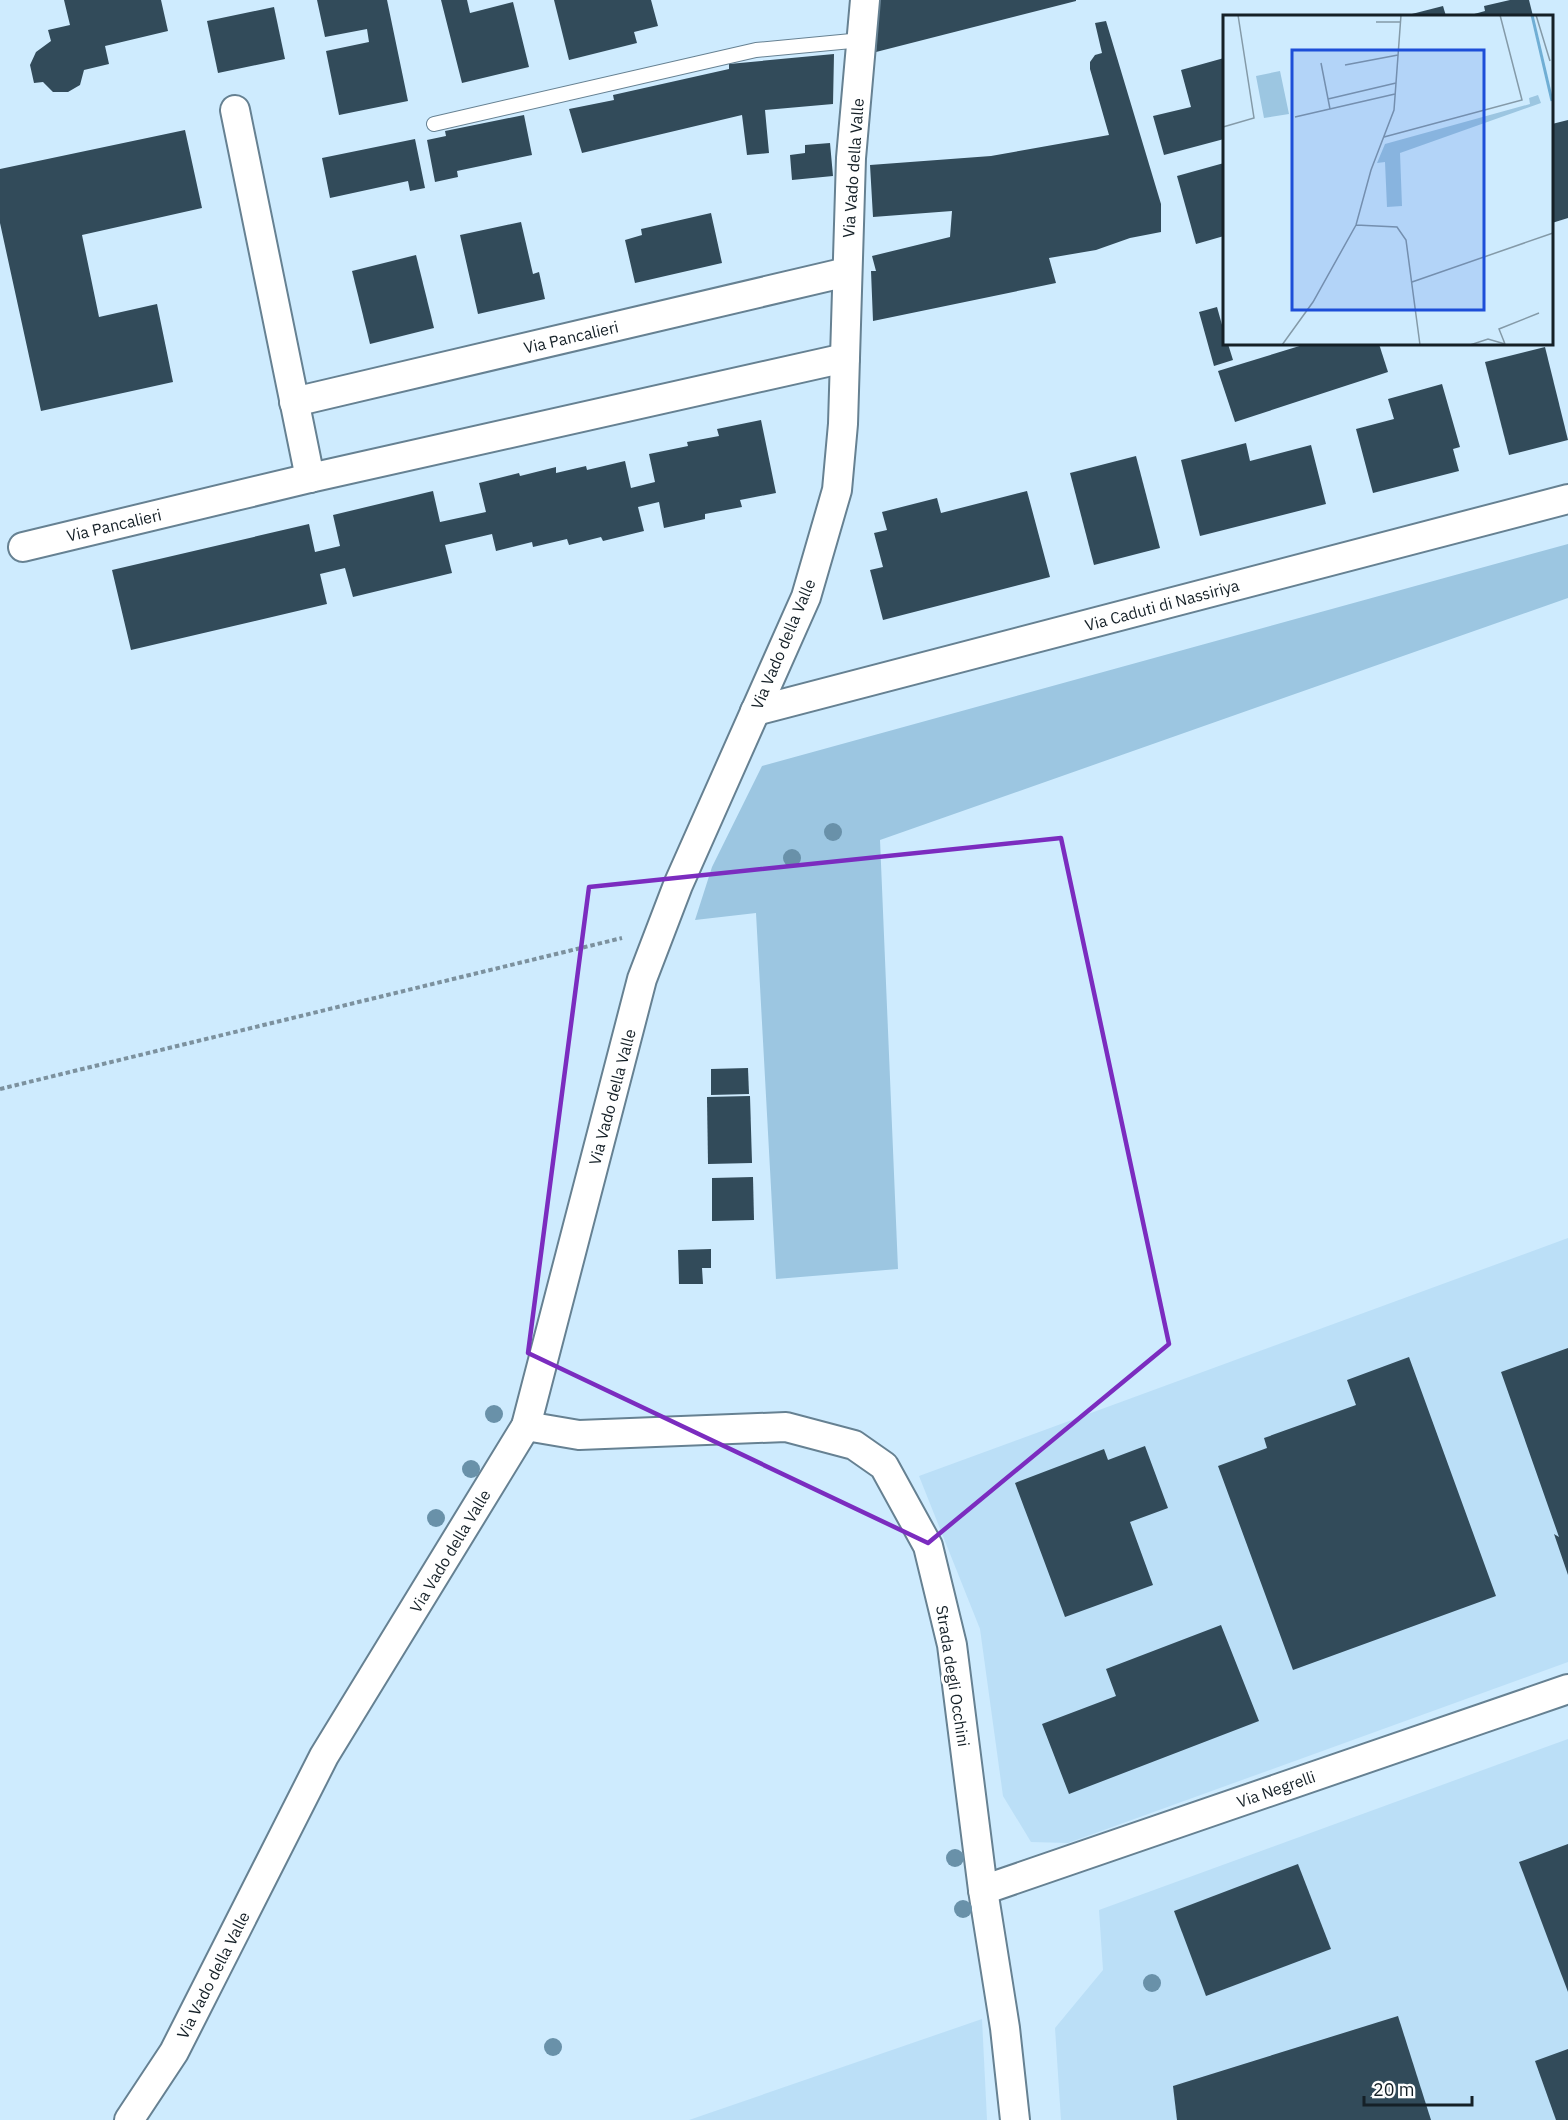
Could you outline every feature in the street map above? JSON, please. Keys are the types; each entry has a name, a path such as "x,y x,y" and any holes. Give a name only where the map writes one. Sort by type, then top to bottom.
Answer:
{"street":[{"name":"Via Vado della Valle","path":"129,2120 174,2052 324,1756 526,1426 642,979 678,885 806,597 837,490 843,424 851,158 865,0"},
{"path":"235,110 310,478"},
{"name":"Via Pancalieri","path":"294,402 847,272"},
{"name":"Via Pancalieri","path":"23,547 310,478 844,358"},
{"name":"Via Caduti di Nassiriya","path":"755,711 1568,499"},
{"name":"Strada degli Occhini","path":"526,1426 579,1435 786,1427 854,1445 884,1466 928,1546 949,1634 983,1890 1005,2028 1015,2120"},
{"name":"Via Negrelli","path":"983,1890 1568,1689"}],"lane":[{"path":"434,124 756,50 862,40"}],"path":[{"path":"0,1089 581,947 661,930"}],"highlighted area":[{"path":"1061,838 1169,1344 928,1543 528,1353 589,887"}],"shaded area":[{"path":"1568,544 1568,598 880,840 898,1269 776,1279 756,913 695,920 712,867 762,766"},
{"path":"1568,1238 1568,1662 1068,1843 1031,1842 1003,1796 980,1629 919,1476"},
{"path":"1568,1739 1568,2120 1061,2120 1055,2028 1103,1970 1099,1910"},
{"path":"982,2019 987,2120 689,2120"}],"building":[{"path":"64,0 161,0 168,31 105,46 109,64 84,70 80,85 68,92 53,92 43,82 34,83 30,65 36,52 51,41 48,30 70,25"},
{"path":"317,0 387,0 408,101 339,115 326,51 369,42 367,29 325,37"},
{"path":"441,0 467,0 470,13 513,2 529,67 462,83"},
{"path":"554,0 651,0 658,26 634,32 637,43 569,60"},
{"path":"879,0 1076,0 1076,1 876,52"},
{"path":"1510,0 1529,0 1533,15 1471,15 1485,11 1484,6"},
{"path":"1443,6 1446,15 1408,15"},
{"path":"274,7 285,59 218,73 207,21"},
{"path":"1106,21 1161,204 1161,232 1130,238 1096,250 1049,258 1056,283 873,321 871,271 876,271 872,256 950,237 952,211 873,217 870,165 991,156 1109,135 1090,69 1090,62 1095,55 1102,53 1095,23"},
{"path":"834,54 833,104 765,110 769,153 747,155 742,115 582,153 569,109 614,100 613,95 729,69 729,64"},
{"path":"1223,58 1223,139 1164,155 1153,116 1191,107 1181,70"},
{"path":"524,115 532,155 457,171 458,177 435,182 427,140 446,136 445,131"},
{"path":"1568,120 1568,218 1553,223 1553,124"},
{"path":"185,130 202,208 82,235 99,317 157,304 173,382 41,411 0,223 0,169"},
{"path":"415,139 425,188 410,191 408,181 330,198 322,158"},
{"path":"830,143 833,176 792,180 790,155 805,153 805,145"},
{"path":"1223,163 1223,236 1196,244 1177,176"},
{"path":"711,213 722,263 635,283 625,240 642,235 641,229"},
{"path":"521,222 533,274 539,272 545,299 478,314 460,235"},
{"path":"416,255 434,328 370,344 352,271"},
{"path":"1217,307 1223,328 1223,345 1228,345 1233,360 1214,366 1199,312"},
{"path":"1303,345 1379,345 1388,372 1235,422 1218,371"},
{"path":"1545,347 1568,440 1509,455 1485,362"},
{"path":"1442,384 1460,447 1453,449 1459,471 1373,493 1356,429 1394,419 1388,399"},
{"path":"761,420 776,493 740,500 742,507 705,514 705,519 664,528 659,502 638,507 644,531 603,541 601,537 569,545 567,539 533,547 532,542 496,551 492,534 445,545 452,573 353,597 345,568 320,574 327,604 131,650 112,570 309,524 315,552 340,546 333,515 433,491 440,522 486,512 479,483 556,467 556,473 586,466 587,470 625,461 631,488 655,482 649,454 688,446 687,442 719,436 717,429"},
{"path":"1246,443 1250,461 1311,445 1326,504 1200,536 1181,460"},
{"path":"1136,456 1160,548 1094,565 1070,473"},
{"path":"1027,491 1050,577 883,620 870,570 883,567 874,533 887,530 882,512 937,498 941,513"},
{"path":"748,1068 749,1094 711,1095 711,1069"},
{"path":"750,1096 752,1163 708,1164 707,1097"},
{"path":"753,1177 754,1220 712,1221 712,1178"},
{"path":"711,1249 711,1268 702,1268 703,1284 679,1284 678,1250"},
{"path":"1568,1348 1568,1575 1554,1534 1559,1537 1501,1372"},
{"path":"1409,1357 1496,1596 1293,1670 1218,1466 1267,1448 1264,1438 1356,1405 1347,1380"},
{"path":"1145,1446 1168,1508 1130,1522 1153,1585 1065,1617 1015,1483 1104,1449 1108,1460"},
{"path":"1221,1625 1259,1721 1069,1794 1042,1724 1116,1696 1106,1669"},
{"path":"1568,1844 1568,1992 1519,1862"},
{"path":"1298,1864 1331,1949 1206,1996 1174,1911"},
{"path":"1398,2016 1431,2120 1177,2120 1173,2086"},
{"path":"1568,2049 1568,2120 1556,2120 1535,2061"}]}
